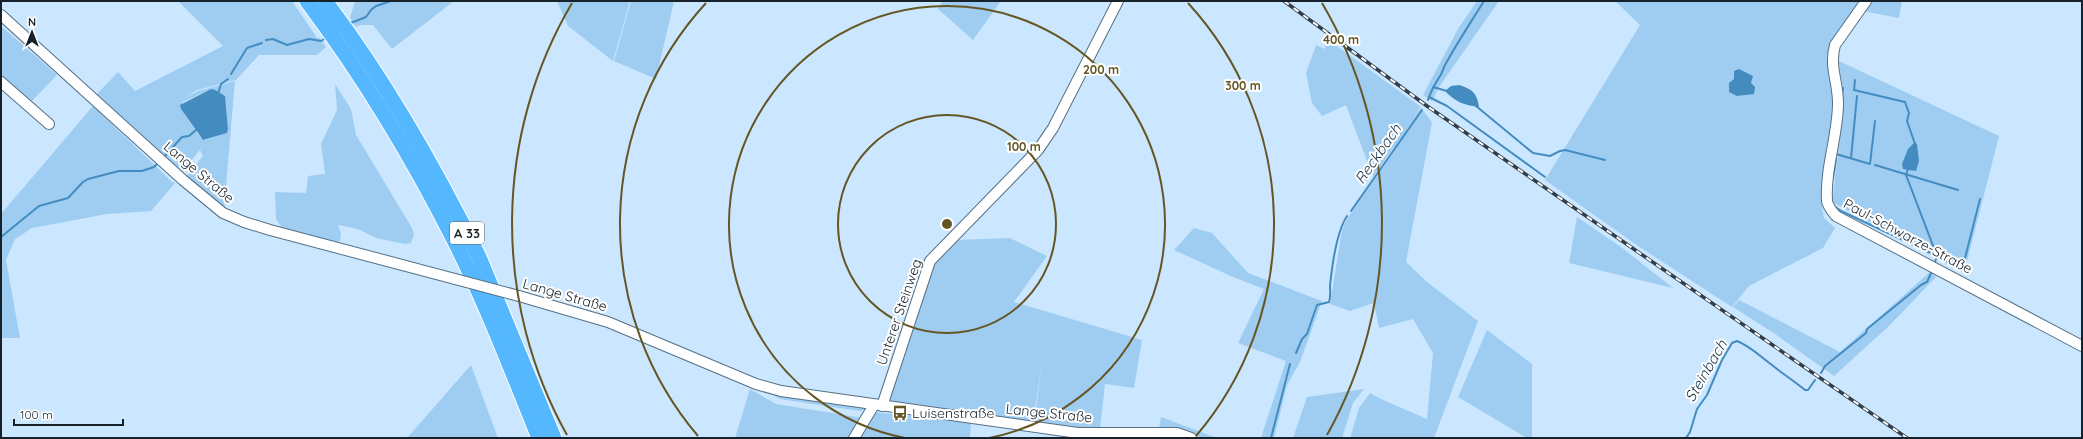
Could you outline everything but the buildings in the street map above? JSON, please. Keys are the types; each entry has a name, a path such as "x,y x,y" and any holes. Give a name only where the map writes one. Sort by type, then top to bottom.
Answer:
{"highway":[{"name":"A 33","path":"307,1 331,21 347,45 410,129 467,233 479,258 554,438"},
{"name":"A 33","path":"325,1 331,21"},
{"name":"A 33","path":"347,45 457,247 539,438"}],"street":[{"name":"Unterer Steinweg","path":"878,406 930,261 1038,150 1053,128 1118,1"},
{"name":"Paul-Schwarze-Straße","path":"1866,1 1835,45 1833,53 1832,66 1838,103 1828,184 1829,208 1836,216 2082,346"},
{"name":"Lange Straße","path":"1,16 223,213 244,222 519,296 608,322 756,384 781,391 878,406 1078,433 1177,433 1191,438"},
{"path":"1,82 49,124"},
{"path":"854,438 878,406"}],"shaded area":[{"path":"178,1 292,1 317,38 320,38 326,47 317,55 259,55 236,80 197,90 184,98 198,91 235,81 224,209 187,176 203,156 200,150 182,172 96,95 118,72 135,91 223,46","holes":["211,89 225,98 228,129 227,133 205,140 200,137 181,109 183,102"]},
{"path":"355,1 454,1 392,49 373,25 360,25 356,27 350,18"},
{"path":"557,1 630,1 613,61 568,26"},
{"path":"631,1 674,1 656,79 614,61"},
{"path":"943,1 1001,1 973,40 938,9"},
{"path":"1477,1 1499,1 1439,87 1432,101 1423,95 1458,29"},
{"path":"1615,1 1861,1 1832,43 1828,64 1835,103 1821,200 1824,218 1835,228 1823,248 1749,286 1732,307 1635,244 1545,180 1640,25"},
{"path":"1870,1 1902,1 1899,18 1863,11"},
{"path":"1,26 57,75 30,103 1,78"},
{"path":"1327,39 1421,107 1414,115 1421,108 1432,122 1406,262 1427,282 1478,321 1434,438 1350,438 1359,408 1370,393 1427,419 1433,353 1413,319 1379,328 1374,303 1350,311 1330,304 1342,230 1348,217 1396,149 1394,147 1373,177 1346,105 1322,116 1312,103 1306,73 1316,45 1325,49"},
{"path":"1839,61 1999,136 1964,273 1832,202 1844,105"},
{"path":"1739,69 1753,76 1751,83 1755,87 1754,94 1737,96 1729,92 1729,83 1734,79 1734,71"},
{"path":"335,84 351,109 356,135 412,228 414,235 411,243 405,244 376,238 358,229 338,225 341,234 340,241 333,243 282,228 276,219 275,192 306,193 308,176 325,174 321,144 337,110"},
{"path":"1459,85 1473,92 1477,98 1479,107 1460,102 1452,98 1445,91 1451,86"},
{"path":"211,89 225,96 228,129 227,133 203,140 181,109 180,105"},
{"path":"93,106 171,181 175,183 151,211 107,214 32,228 15,239 6,260 20,338 1,338 1,214"},
{"path":"1915,142 1917,144 1919,161 1916,171 1903,169 1902,164 1908,149"},
{"path":"1577,217 1621,247 1673,288 1569,263"},
{"path":"1194,228 1212,233 1248,273 1322,301 1300,362 1287,385 1274,438 1261,438 1286,361 1238,343 1264,289 1233,277 1174,250"},
{"path":"1010,238 1047,256 1014,302 1142,340 1134,388 1105,384 1100,429 1079,431 1034,425 1042,362 1033,423 889,401 934,262 955,240"},
{"path":"1930,272 1936,277 1889,326 1834,376 1775,334 1733,307 1739,300 1840,352"},
{"path":"1487,330 1532,364 1532,438 1527,438 1458,397"},
{"path":"471,365 498,438 407,438"},
{"path":"750,389 776,404 863,418 851,438 735,438"},
{"path":"762,389 868,407 868,409 860,411 780,399"},
{"path":"1364,389 1353,403 1342,438 1293,438 1307,397"},
{"path":"874,412 971,423 970,438 859,438"},
{"path":"1161,417 1217,438 1202,438 1178,429 1159,428"}],"waterway":[{"path":"348,24 366,17 376,6 391,1"},
{"name":"Reckbach","path":"1428,100 1444,66 1484,1"},
{"path":"266,40 273,39 287,45 309,39 321,41 326,38"},
{"path":"231,74 247,48 262,43"},
{"path":"218,94 221,84 228,79"},
{"name":"Steinbach","path":"1855,80 1854,90 1905,102 1909,113 1907,121 1915,144"},
{"path":"1433,87 1447,91"},
{"name":"Steinbach","path":"1842,95 1843,88"},
{"name":"Steinbach","path":"1851,158 1857,96"},
{"path":"1429,97 1447,106 1545,177"},
{"path":"1476,106 1533,153 1550,156 1565,150 1605,160"},
{"name":"Reckbach","path":"1351,211 1422,110"},
{"name":"Steinbach","path":"1836,154 1870,164 1875,121"},
{"path":"164,157 182,137 189,136 196,130"},
{"name":"Steinbach","path":"1833,178 1836,159"},
{"path":"1,237 39,206 68,198 83,182 88,179 119,171 142,171 154,167 159,162"},
{"name":"Steinbach","path":"1875,165 1958,190"},
{"name":"Steinbach","path":"1908,169 1906,175 1937,256"},
{"name":"Steinbach","path":"1935,262 1937,256 1962,270 1980,199"},
{"name":"Steinbach","path":"1834,206 1841,211 1937,256"},
{"name":"Reckbach","path":"1296,353 1302,339 1307,334 1317,305 1329,302 1335,250 1340,231 1347,216"},
{"name":"Steinbach","path":"1821,373 1825,366 1866,333 1867,329 1921,285 1927,282 1932,271"},
{"name":"Steinbach","path":"1686,438 1690,432 1697,409 1707,395 1722,360 1732,343 1737,341 1746,346 1805,390 1808,390 1815,380"},
{"name":"Reckbach","path":"1271,438 1290,364"}],"railway":[{"path":"1284,1 1427,106 1907,438"}],"place":[{"name":"Luisenstraße","path":"900,413"}]}
